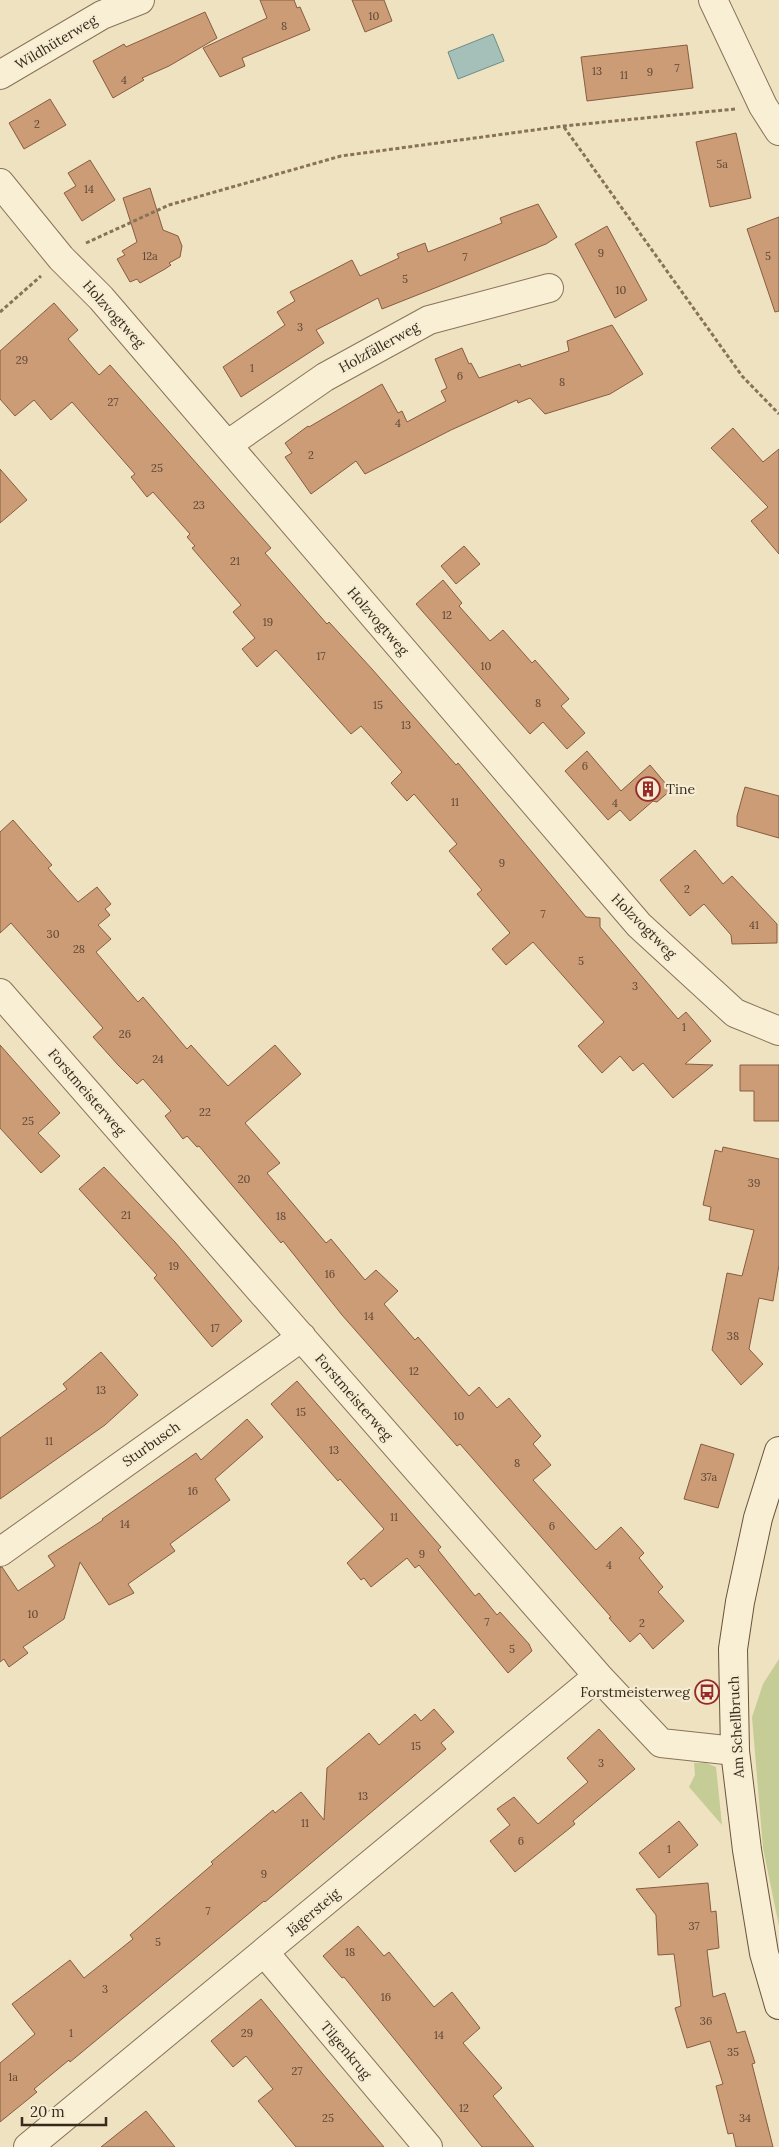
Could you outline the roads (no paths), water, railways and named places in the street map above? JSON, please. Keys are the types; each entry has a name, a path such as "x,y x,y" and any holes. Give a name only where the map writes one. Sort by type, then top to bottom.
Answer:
{"street":[{"name":"Wildhüterweg","path":"0,75 102,15 140,0"},
{"path":"714,0 763,106 779,131"},
{"name":"Holzvogtweg","path":"0,184 62,258 101,298 638,925 736,1013 779,1031"},
{"name":"Holzfällerweg","path":"227,445 325,377 430,320 548,288"},
{"name":"Forstmeisterweg","path":"0,993 598,1676 661,1743 735,1751"},
{"name":"Sturbusch","path":"0,1552 302,1337"},
{"name":"Am Schellbruch","path":"779,1451 758,1518 740,1602 733,1649 735,1751 764,1953 779,2006"},
{"name":"Jägersteig","path":"28,2147 598,1676"},
{"name":"Tilgenkrug","path":"264,1952 428,2147"}],"water":[{"path":"493,34 504,61 458,79 448,52"}],"place":[{"name":"Tine","path":"648,789"},
{"name":"Forstmeisterweg","path":"707,1692"}]}
